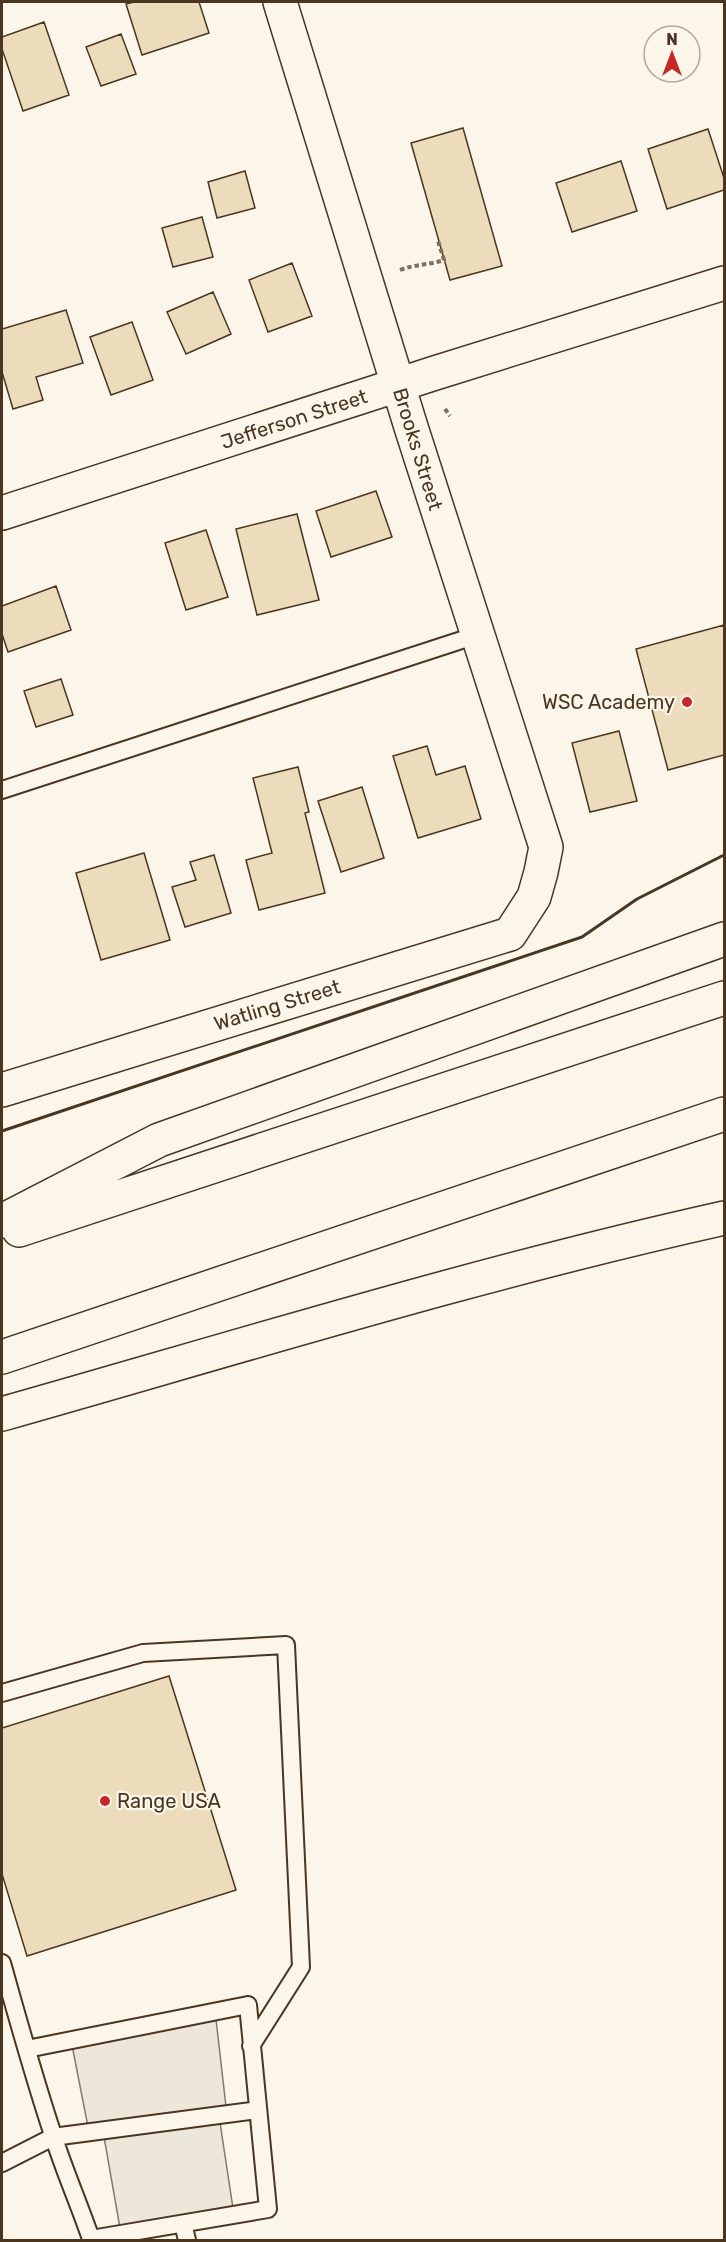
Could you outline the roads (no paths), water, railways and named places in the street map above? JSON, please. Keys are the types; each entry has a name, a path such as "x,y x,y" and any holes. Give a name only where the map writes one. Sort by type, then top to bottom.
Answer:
{"main road":[{"name":"Brooks Street","path":"280,2 398,385 546,847 542,872 534,897"},
{"name":"Jefferson Street","path":"2,513 724,283"},
{"name":"Watling Street","path":"2,1090 510,934 534,897"},
{"path":"2,1221 159,1140 724,939"},
{"path":"2,1236 724,998"},
{"path":"2,1357 724,1113"},
{"path":"2,1414 490,1276 620,1241 724,1218"}],"lane":[{"path":"2,790 477,635"},
{"path":"2,1693 143,1653 286,1645 301,1967 251,2046"},
{"path":"2,1963 27,2049 53,2137 92,2239 268,2210 248,2005 27,2049"},
{"path":"2,2163 53,2137 258,2110"},
{"path":"183,2224 187,2241"}],"place":[{"name":"WSC Academy","path":"687,702"},
{"name":"Range USA","path":"105,1801"}]}
